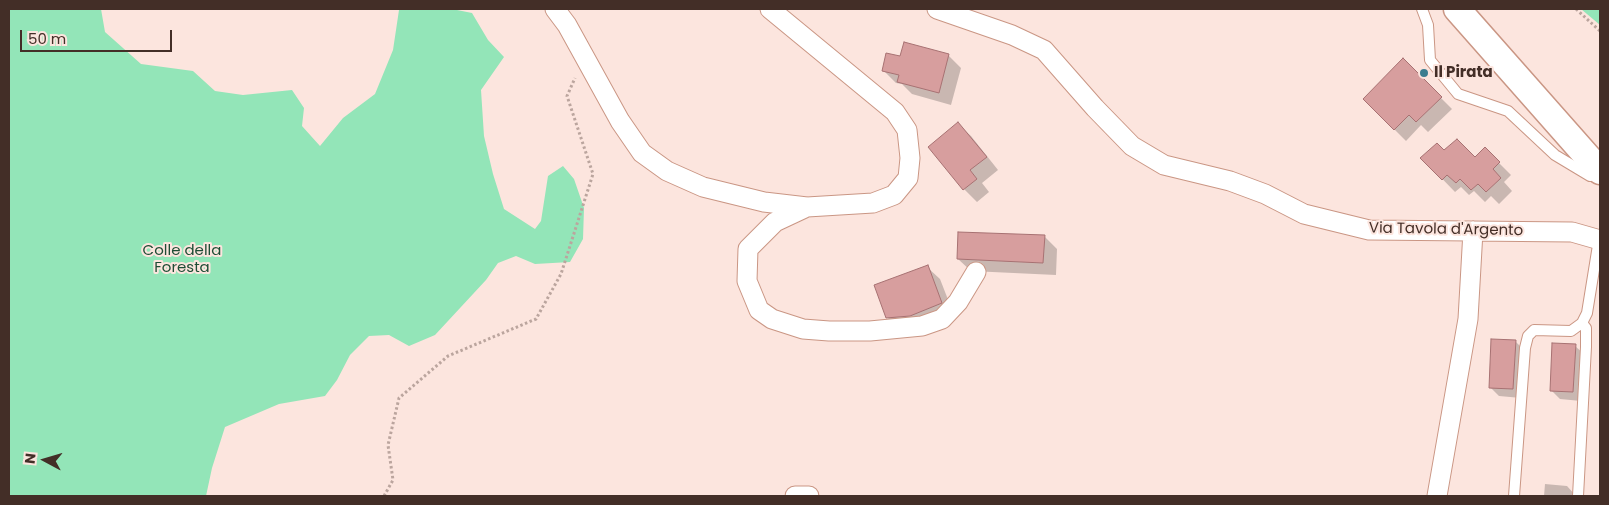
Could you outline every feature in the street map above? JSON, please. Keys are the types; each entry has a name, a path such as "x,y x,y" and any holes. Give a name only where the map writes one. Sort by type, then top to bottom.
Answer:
{"main road":[{"path":"1457,9 1595,161"}],"street":[{"path":"555,9 567,25 620,121 642,153 667,171 703,187 764,202 807,207 873,203 894,195 908,178 910,158 907,130 895,112 770,9"},
{"name":"Via Tavola d'Argento","path":"937,9 1012,35 1044,50 1095,108 1132,146 1164,165 1230,181 1265,194 1304,214 1369,230 1572,232 1600,240"},
{"path":"807,207 775,222 748,249 747,281 759,310 772,319 803,329 829,331 870,331 922,326 942,319 958,302 976,272"},
{"path":"1437,496 1468,319 1474,231"},
{"path":"795,496 809,496"}],"lane":[{"path":"1422,9 1428,25 1430,60 1458,94 1508,111 1555,155 1577,170 1590,176 1594,175 1595,161"},
{"path":"1514,496 1525,348 1528,336 1534,330 1571,331 1582,323 1587,313 1600,240"},
{"path":"1578,496 1586,347 1586,328 1582,323"}],"path":[{"path":"1576,9 1600,31"},
{"path":"384,496 393,480 388,445 399,398 448,356 536,318 561,274 593,174 567,96 584,57"}],"green space":[{"name":"Colle della Foresta","path":"9,9 101,9 105,32 141,64 193,71 215,91 243,95 292,90 304,108 302,126 320,146 343,118 375,94 393,50 399,10 452,9 472,13 488,40 504,57 481,90 484,136 504,209 535,229 541,221 548,176 563,166 574,179 584,208 583,239 570,262 535,264 516,256 498,263 486,280 435,335 409,346 389,335 369,336 350,355 337,380 325,396 279,404 225,427 212,468 206,496 9,496"},
{"path":"1581,9 1600,9 1600,25"}],"building":[{"path":"904,42 949,54 939,93 897,82 899,75 882,71 886,53 900,56"},
{"path":"1403,58 1442,97 1416,122 1409,115 1394,130 1363,99"},
{"path":"958,122 987,157 970,170 977,179 963,190 928,147"},
{"path":"1457,139 1475,157 1485,147 1500,162 1493,169 1501,178 1486,192 1478,184 1471,190 1460,179 1456,183 1447,175 1442,180 1420,158 1437,143 1444,150"},
{"path":"958,232 1045,235 1043,263 957,259"},
{"path":"928,265 942,303 910,316 886,318 874,285"},
{"path":"1491,339 1516,340 1513,389 1489,388"},
{"path":"1552,343 1576,344 1573,392 1550,391"}],"place":[{"name":"Il Pirata","path":"1424,73"}]}
